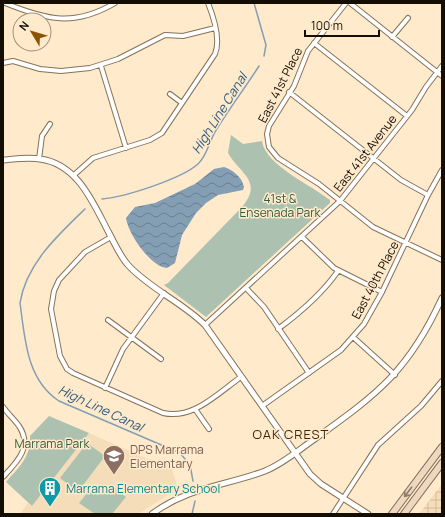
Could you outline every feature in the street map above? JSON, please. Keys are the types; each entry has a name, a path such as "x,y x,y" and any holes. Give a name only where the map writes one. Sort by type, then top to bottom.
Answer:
{"main road":[{"path":"392,514 442,447"},
{"path":"404,514 442,463"}],"street":[{"path":"5,3 40,16 60,20 90,15 115,3"},
{"path":"74,175 94,158 150,140 162,133 215,54 218,47 215,28 208,3"},
{"name":"East 41st Place","path":"340,201 319,184 278,158 273,153 267,140 269,126 290,92 305,58 314,43 346,3"},
{"path":"350,3 442,76"},
{"path":"392,37 408,18"},
{"path":"3,63 13,61 40,69 61,71 101,66 165,35 183,36 215,28"},
{"path":"314,43 407,116"},
{"path":"101,66 126,148"},
{"name":"East 41st Avenue","path":"205,325 340,201 407,116 442,66"},
{"path":"290,92 410,186 428,196"},
{"path":"170,94 182,103"},
{"path":"39,158 42,136 50,124"},
{"path":"3,160 39,158 61,166 74,175 89,196 127,264 188,310 205,325 294,453 314,478 368,514"},
{"name":"East 40th Place","path":"262,406 341,350 354,337 373,311 442,170"},
{"path":"340,201 373,227 405,244 442,260"},
{"path":"111,237 85,252 59,280 54,291 51,309 62,362 73,373 163,413 173,415 181,415 195,409 241,377"},
{"path":"302,237 321,257 338,271 382,292"},
{"path":"278,329 297,315 325,289 338,271"},
{"path":"246,288 264,308 309,373"},
{"path":"105,388 117,361 132,337 164,293"},
{"path":"152,514 182,496 265,471 294,453 359,407 395,375 424,335 442,298"},
{"path":"108,320 161,359"},
{"path":"354,337 395,375"},
{"path":"332,514 378,445 421,406 442,381"},
{"path":"3,407 19,426 25,439 21,457 3,477"},
{"path":"195,409 209,430"}],"shaded area":[{"name":"DPS Marrama Elementary","path":"89,433 148,459 170,462 178,489 138,514 20,514 28,503 32,506"},
{"path":"442,484 442,514 419,514"}],"green space":[{"name":"41st & Ensenada Park","path":"231,135 243,144 262,141 265,150 271,158 290,174 330,200 330,203 206,317 164,285 168,283 242,207 248,198 251,190 250,184 243,172 228,153"},
{"name":"Marrama Park","path":"49,416 89,433 32,506 6,482 20,466 26,456 30,443 30,436"},
{"path":"87,443 105,456 78,492 60,478"},
{"path":"106,487 116,489 126,497 112,514 95,514 79,503 88,492"}],"water":[{"path":"224,167 234,172 239,177 243,183 243,190 218,195 206,203 196,213 182,235 175,263 167,268 154,262 141,249 131,232 126,218 135,207 155,203 195,184 214,169"}],"waterway":[{"name":"High Line Canal","path":"254,3 266,45 264,56"},
{"name":"High Line Canal","path":"102,199 124,195 166,181 179,176 198,164 204,157 215,132 259,66"},
{"name":"High Line Canal","path":"85,209 64,229 45,251 36,263 23,289 20,303 26,344 33,370 48,392 59,401 180,453 190,465 193,481"},
{"name":"High Line Canal","path":"192,514 195,501"}],"place":[{"name":"DPS Marrama Elementary","path":"114,476"},
{"name":"Marrama Elementary School","path":"50,508"}],"district":[{"name":"OAK CREST","path":"291,434"}]}
